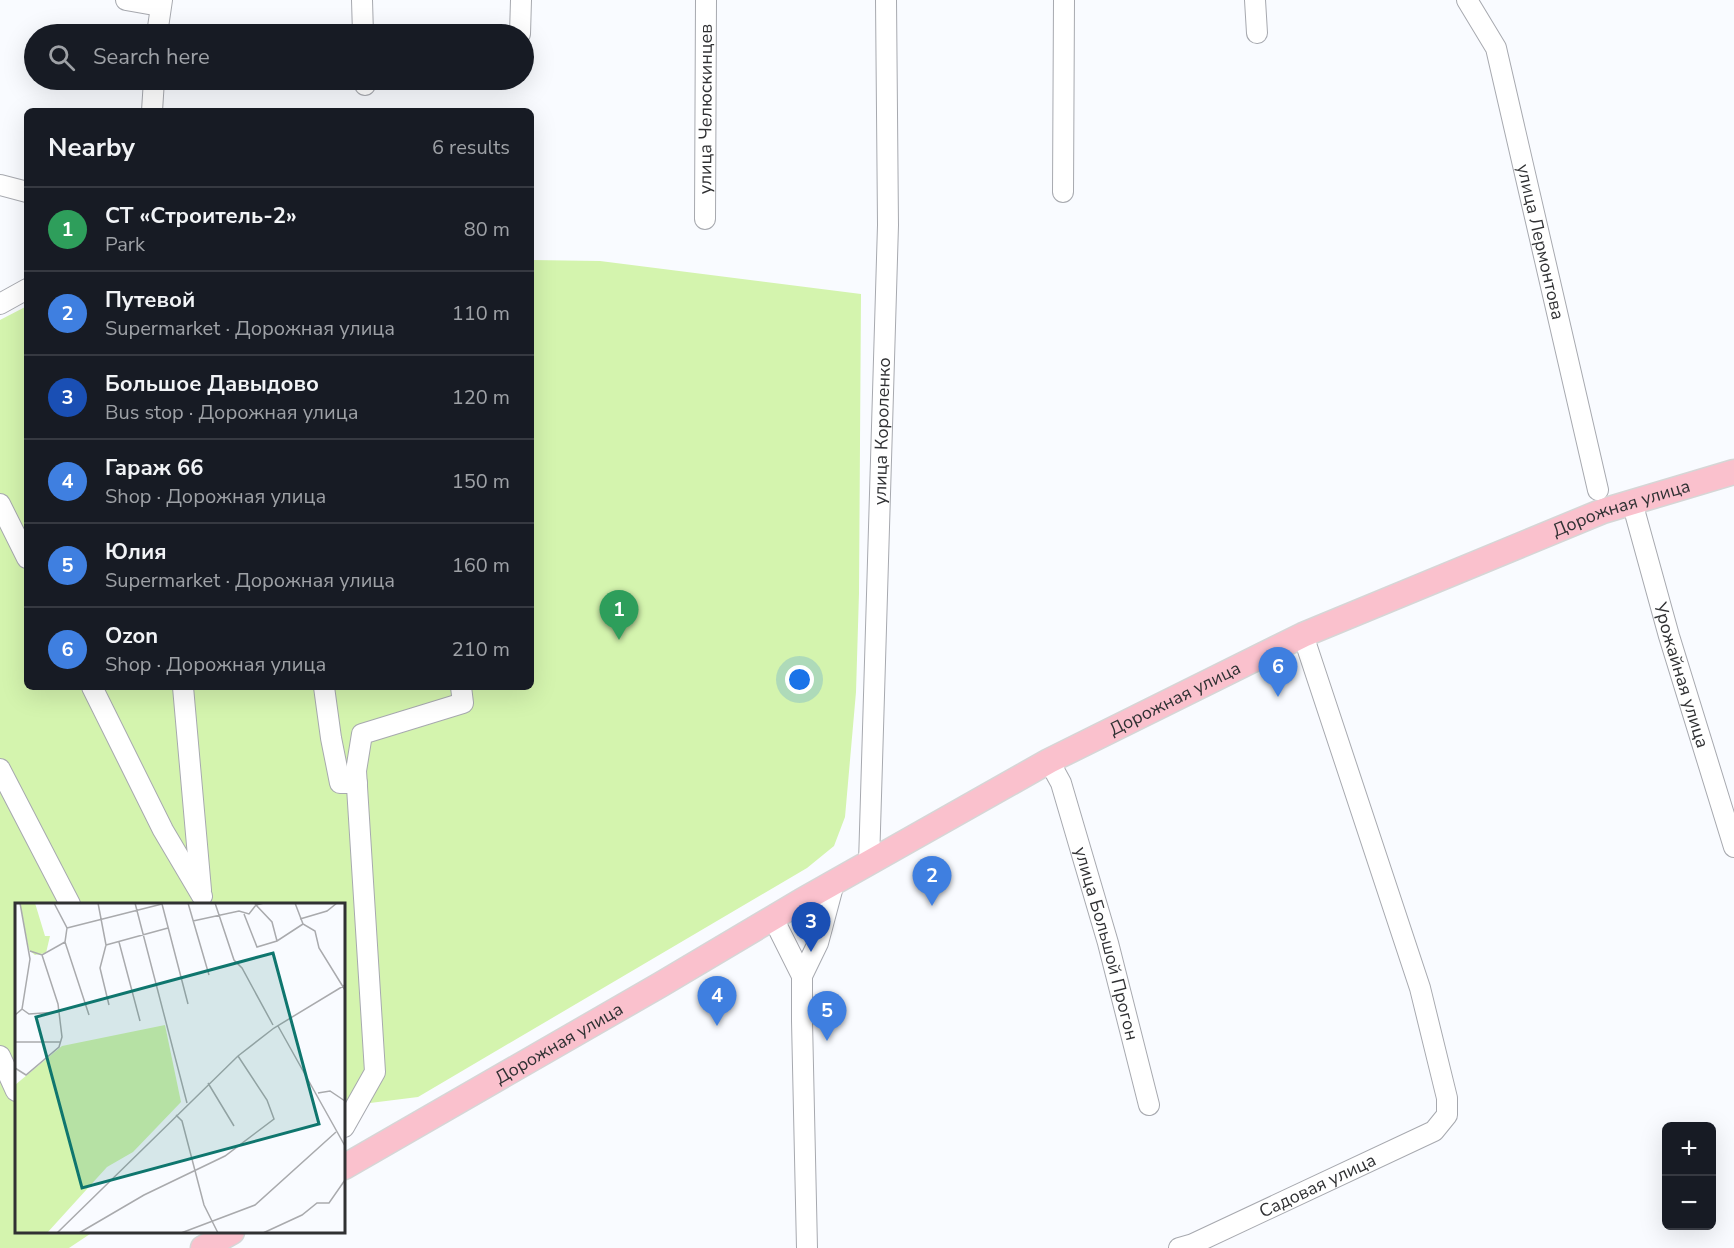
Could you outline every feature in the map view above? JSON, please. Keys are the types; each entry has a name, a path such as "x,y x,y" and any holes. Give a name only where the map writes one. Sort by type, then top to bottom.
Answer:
{"main road":[{"name":"Дорожная улица","path":"345,1166 869,862 1049,761 1303,635 1603,511 1734,472"},
{"path":"203,1248 230,1233"}],"street":[{"path":"126,0 161,3 158,24"},
{"path":"362,0 363,24"},
{"path":"520,24 521,0"},
{"name":"улица Челюскинцев","path":"705,219 706,0"},
{"name":"улица Короленко","path":"869,862 888,225 886,0"},
{"path":"1063,192 1064,0"},
{"path":"1256,0 1257,33"},
{"name":"улица Лермонтова","path":"1467,0 1496,48 1598,490"},
{"path":"152,108 153,90"},
{"path":"0,185 24,191"},
{"path":"0,304 24,292"},
{"name":"Урожайная улица","path":"1632,502 1734,847"},
{"path":"0,504 24,552"},
{"name":"Садовая улица","path":"1179,1248 1193,1244 1434,1131 1447,1115 1447,1098 1420,988 1303,635"},
{"path":"93,690 163,830 202,900"},
{"path":"183,690 202,900"},
{"path":"324,690 340,783 357,783"},
{"path":"345,1125 375,1072 357,783 362,734 463,703 461,690"},
{"name":"улица Большой Прогон","path":"1049,761 1061,783 1108,943 1149,1105"},
{"path":"0,769 69,903"},
{"path":"807,1248 802,976 818,943 834,883"},
{"path":"773,918 802,976"},
{"path":"0,1056 15,1089"}],"green space":[{"path":"534,260 600,261 861,294 856,692 845,817 834,846 807,868 418,1097 362,1104 345,1112 345,903 15,903 15,1233 92,1233 69,1248 0,1248 0,320 24,308 24,690 534,690"}],"place":[{"name":"СТ «Строитель-2»","path":"619,640"},
{"name":"Ozon","path":"1278,697"},
{"name":"Путевой","path":"932,906"},
{"name":"Большое Давыдово","path":"811,952"},
{"name":"Гараж 66","path":"717,1026"},
{"name":"Юлия","path":"827,1041"}]}
